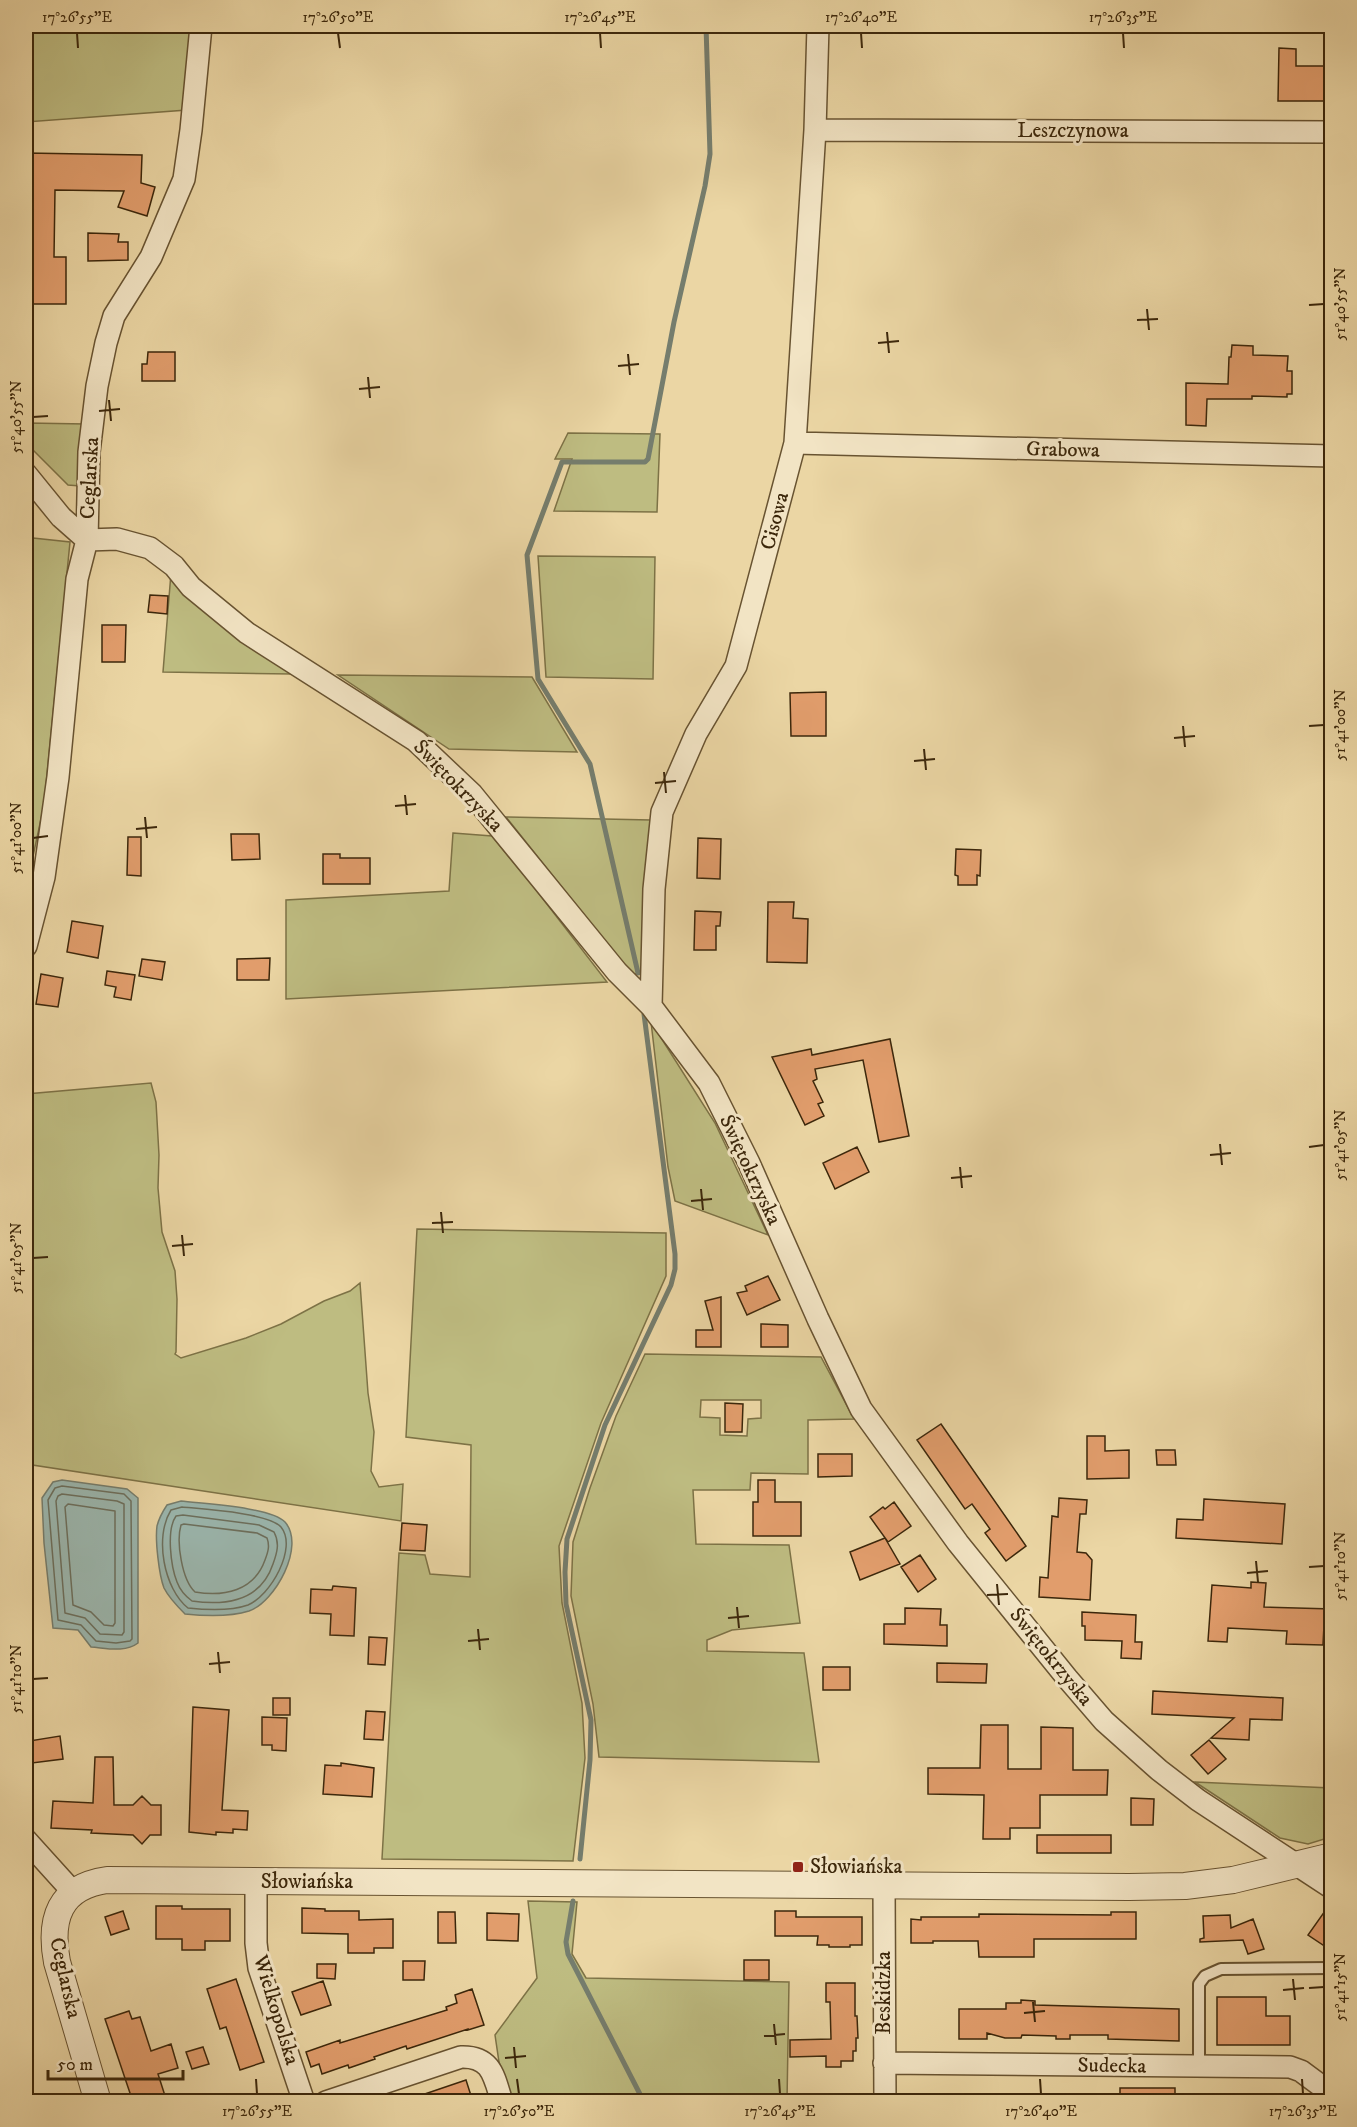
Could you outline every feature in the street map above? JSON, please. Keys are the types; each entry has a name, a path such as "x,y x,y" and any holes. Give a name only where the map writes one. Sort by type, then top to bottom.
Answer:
{"street":[{"name":"Ceglarska","path":"26,946 44,878 57,777 77,579 87,540 90,452 97,386 114,316 151,257 184,179 201,26"},
{"name":"Cisowa","path":"651,1001 654,889 662,812 696,734 736,666 795,443 818,26"},
{"name":"Leszczynowa","path":"814,130 1332,132"},
{"name":"Grabowa","path":"795,443 1332,456"},
{"path":"36,477 61,517 87,540"},
{"name":"Świętokrzyska","path":"87,540 117,539 150,548 174,566 191,587 247,633 416,741 472,794 618,972 651,1001 709,1083 749,1163 818,1319 861,1409 958,1543 1104,1721 1159,1770 1198,1800 1332,1888"},
{"path":"26,1840 73,1892"},
{"name":"Słowiańska","path":"73,1892 93,1882 107,1880 1185,1886 1233,1880 1332,1856"},
{"name":"Wielkopolska","path":"256,1881 256,1943 259,1968 304,2102"},
{"name":"Beskidzka","path":"884,1885 885,2102"},
{"name":"Ceglarska","path":"73,1892 65,1900 56,1918 53,1944 98,2102"},
{"path":"326,2102 461,2057 472,2057 481,2060 489,2067 502,2102"},
{"name":"Sudecka","path":"884,2063 1290,2067 1301,2071 1332,2094"}],"lane":[{"path":"1199,2067 1199,1984 1205,1976 1221,1969 1332,1968"}],"shaded area":[{"path":"26,26 194,26 187,110 26,122"},
{"path":"26,423 86,424 80,486 68,485 26,443"},
{"path":"568,433 660,434 657,512 554,511 572,459 555,459"},
{"path":"33,538 70,542 44,805 26,889 26,622"},
{"path":"538,556 655,557 653,679 546,677"},
{"path":"171,573 291,674 163,672"},
{"path":"338,675 532,677 577,752 449,749"},
{"path":"506,817 651,820 645,973 631,974"},
{"path":"453,833 492,836 607,982 286,999 286,900 449,891"},
{"path":"651,1022 715,1123 768,1235 675,1201 668,1167"},
{"path":"151,1083 156,1102 158,1188 162,1232 175,1271 177,1299 175,1354 181,1358 246,1338 350,1291 360,1283 368,1393 374,1432 371,1471 379,1487 403,1484 401,1521 26,1464 26,1094"},
{"path":"417,1229 666,1233 666,1276 601,1423 559,1546 562,1603 582,1703 585,1758 573,1861 382,1859 399,1553 425,1555 430,1574 470,1577 471,1445 406,1437"},
{"path":"645,1354 821,1357 854,1419 808,1420 808,1474 751,1473 750,1490 693,1490 696,1544 789,1545 800,1623 732,1630 707,1640 707,1651 804,1653 819,1762 599,1757 593,1704 571,1596 573,1542 616,1416","holes":["701,1400 761,1400 761,1418 748,1419 747,1436 720,1435 720,1418 700,1417"]},
{"path":"1195,1782 1331,1788 1331,1837 1308,1844 1280,1838"},
{"path":"528,1901 577,1902 572,1954 586,1978 789,1982 787,2101 513,2101 499,2062 495,2035 537,1978"}],"water":[{"path":"62,1480 127,1489 138,1498 138,1643 133,1646 115,1649 91,1647 78,1630 53,1628 44,1543 42,1498 53,1482"},
{"path":"181,1501 252,1510 277,1517 285,1522 291,1532 290,1558 277,1585 259,1606 234,1614 193,1615 185,1614 171,1599 164,1588 161,1575 157,1526 167,1505"}],"building":[{"path":"1279,48 1296,49 1296,66 1332,66 1332,101 1278,101"},
{"path":"26,153 142,155 141,183 155,187 147,216 118,207 124,191 55,190 54,257 66,257 66,304 26,304"},
{"path":"88,233 119,234 118,242 128,242 128,260 88,261"},
{"path":"1232,345 1253,346 1253,355 1288,356 1287,371 1292,371 1292,394 1287,394 1287,397 1252,396 1252,399 1207,399 1206,426 1186,425 1186,383 1228,384"},
{"path":"148,352 175,352 175,381 142,381 142,364 147,364"},
{"path":"150,595 168,596 167,614 148,612"},
{"path":"102,625 126,625 125,662 102,662"},
{"path":"826,692 826,736 791,736 790,693"},
{"path":"231,834 259,834 260,859 232,860"},
{"path":"128,837 141,837 141,876 127,875"},
{"path":"698,838 721,839 720,879 697,878"},
{"path":"956,849 981,850 980,876 977,875 977,885 958,885 958,876 955,875"},
{"path":"323,854 340,854 340,858 370,858 370,884 323,884"},
{"path":"768,902 794,902 793,918 808,919 807,963 767,962"},
{"path":"695,911 721,912 720,926 716,926 716,950 694,950"},
{"path":"72,921 103,926 98,958 67,952"},
{"path":"270,958 269,980 237,980 237,959"},
{"path":"142,959 165,962 162,980 139,976"},
{"path":"107,971 135,975 131,1000 114,997 116,987 105,985"},
{"path":"41,974 63,978 58,1007 36,1004"},
{"path":"890,1039 909,1136 879,1142 863,1060 815,1069 817,1079 813,1081 823,1102 818,1104 824,1116 805,1125 772,1057 811,1049 812,1055"},
{"path":"857,1147 869,1172 835,1189 823,1163"},
{"path":"768,1276 780,1300 747,1315 737,1293 747,1291 745,1286"},
{"path":"721,1297 721,1347 696,1347 696,1330 713,1330 705,1301"},
{"path":"761,1324 788,1325 788,1347 761,1347"},
{"path":"725,1403 743,1404 742,1432 725,1432"},
{"path":"941,1424 1026,1546 1006,1561 985,1533 990,1529 972,1504 965,1509 917,1440"},
{"path":"1087,1436 1105,1436 1105,1451 1129,1450 1129,1478 1087,1479"},
{"path":"1156,1450 1175,1450 1176,1465 1157,1465"},
{"path":"818,1454 852,1454 852,1476 818,1477"},
{"path":"758,1480 775,1480 775,1502 801,1502 801,1536 753,1536 753,1502 758,1502"},
{"path":"1059,1498 1087,1500 1086,1514 1080,1514 1077,1552 1086,1553 1092,1560 1090,1600 1039,1597 1040,1577 1048,1578 1052,1516 1058,1517"},
{"path":"1204,1499 1285,1504 1282,1544 1176,1538 1177,1519 1203,1520"},
{"path":"894,1502 911,1526 888,1542 870,1517"},
{"path":"402,1523 427,1525 425,1551 400,1550"},
{"path":"885,1538 900,1564 860,1580 850,1552"},
{"path":"920,1555 936,1579 918,1592 901,1567"},
{"path":"1251,1582 1266,1583 1264,1607 1332,1609 1332,1626 1324,1625 1323,1645 1286,1644 1287,1631 1228,1628 1227,1642 1208,1641 1212,1585 1251,1588"},
{"path":"333,1586 356,1588 354,1636 330,1635 331,1614 310,1613 311,1589 332,1590"},
{"path":"905,1608 941,1609 940,1625 947,1625 947,1646 884,1644 884,1624 905,1624"},
{"path":"1082,1612 1136,1615 1135,1642 1142,1642 1141,1659 1121,1658 1122,1641 1085,1640"},
{"path":"369,1637 387,1638 385,1665 368,1664"},
{"path":"937,1663 987,1664 986,1683 937,1682"},
{"path":"823,1667 850,1667 850,1690 823,1690"},
{"path":"1153,1691 1283,1698 1282,1720 1250,1719 1249,1740 1211,1738 1234,1718 1152,1714"},
{"path":"273,1698 290,1698 290,1715 273,1715"},
{"path":"193,1707 229,1710 222,1810 248,1811 247,1830 233,1829 233,1833 216,1832 216,1835 189,1832"},
{"path":"366,1711 385,1712 383,1740 364,1739"},
{"path":"262,1717 287,1718 286,1751 272,1750 272,1745 262,1745"},
{"path":"981,1725 1008,1725 1008,1769 1041,1769 1041,1727 1073,1728 1073,1770 1108,1770 1107,1795 1040,1795 1040,1828 1010,1828 1010,1839 983,1839 984,1795 928,1794 928,1768 980,1768"},
{"path":"60,1736 63,1759 32,1763 29,1741"},
{"path":"1209,1740 1226,1759 1208,1774 1191,1755"},
{"path":"95,1757 113,1757 114,1805 133,1805 142,1796 151,1805 161,1805 161,1835 150,1835 142,1844 133,1835 51,1828 53,1801 93,1803"},
{"path":"341,1763 374,1768 372,1797 323,1794 325,1765 341,1766"},
{"path":"1131,1798 1154,1799 1153,1825 1131,1825"},
{"path":"1037,1835 1111,1835 1111,1853 1037,1853"},
{"path":"1332,1901 1332,1939 1326,1947 1308,1935"},
{"path":"156,1906 182,1906 182,1909 230,1909 230,1941 205,1941 205,1950 182,1950 182,1939 156,1939"},
{"path":"302,1908 359,1911 359,1920 393,1919 393,1948 374,1948 374,1953 348,1953 348,1934 302,1933"},
{"path":"123,1911 129,1929 111,1935 105,1917"},
{"path":"775,1911 796,1911 796,1917 862,1917 862,1945 829,1947 829,1945 817,1945 818,1936 775,1936"},
{"path":"438,1912 455,1912 456,1943 438,1943"},
{"path":"1111,1912 1136,1912 1136,1939 1034,1939 1034,1957 979,1957 978,1941 911,1943 911,1919 921,1920 921,1917 979,1917 979,1914 1111,1915"},
{"path":"487,1913 519,1914 518,1941 487,1940"},
{"path":"1230,1915 1231,1928 1253,1919 1264,1949 1248,1954 1243,1940 1200,1942 1200,1939 1204,1938 1203,1916"},
{"path":"744,1960 769,1960 769,1980 744,1980"},
{"path":"403,1961 425,1961 424,1980 403,1980"},
{"path":"317,1964 336,1964 335,1979 317,1978"},
{"path":"236,1979 264,2062 240,2070 226,2027 220,2029 207,1989"},
{"path":"323,1981 331,2005 301,2015 292,1992"},
{"path":"826,1983 855,1983 858,2038 856,2038 856,2051 853,2051 853,2061 841,2061 841,2067 826,2067 826,2056 790,2057 790,2040 831,2039 830,2002 826,2002"},
{"path":"472,1989 484,2025 407,2049 406,2046 349,2068 348,2065 322,2074 319,2064 311,2067 306,2052 447,2010 446,2007 457,2003 455,1995"},
{"path":"1217,1997 1266,1997 1266,2016 1290,2016 1290,2045 1217,2045"},
{"path":"1021,2000 1035,2001 1035,2005 1179,2009 1179,2041 1108,2039 1108,2035 1070,2035 1070,2039 1056,2039 1056,2036 1022,2035 1021,2038 1005,2038 987,2033 987,2039 959,2039 959,2009 1006,2009 1006,2003 1021,2003"},
{"path":"129,2011 132,2019 140,2017 151,2051 171,2044 178,2068 158,2074 167,2102 133,2102 105,2019"},
{"path":"203,2047 209,2064 192,2069 186,2052"},
{"path":"466,2080 473,2102 411,2102 410,2099"},
{"path":"1120,2088 1175,2088 1175,2102 1120,2102"}],"waterway":[{"path":"638,973 590,764 538,679 527,555 562,462 645,462 648,459 674,322 705,186 710,154 706,26"},
{"path":"580,1859 590,1760 591,1720 566,1604 567,1539 605,1425 671,1285 675,1269 675,1254 644,1014"},
{"path":"573,1901 566,1942 568,1954 644,2102"}],"place":[{"name":"Słowiańska","path":"798,1867"}]}
